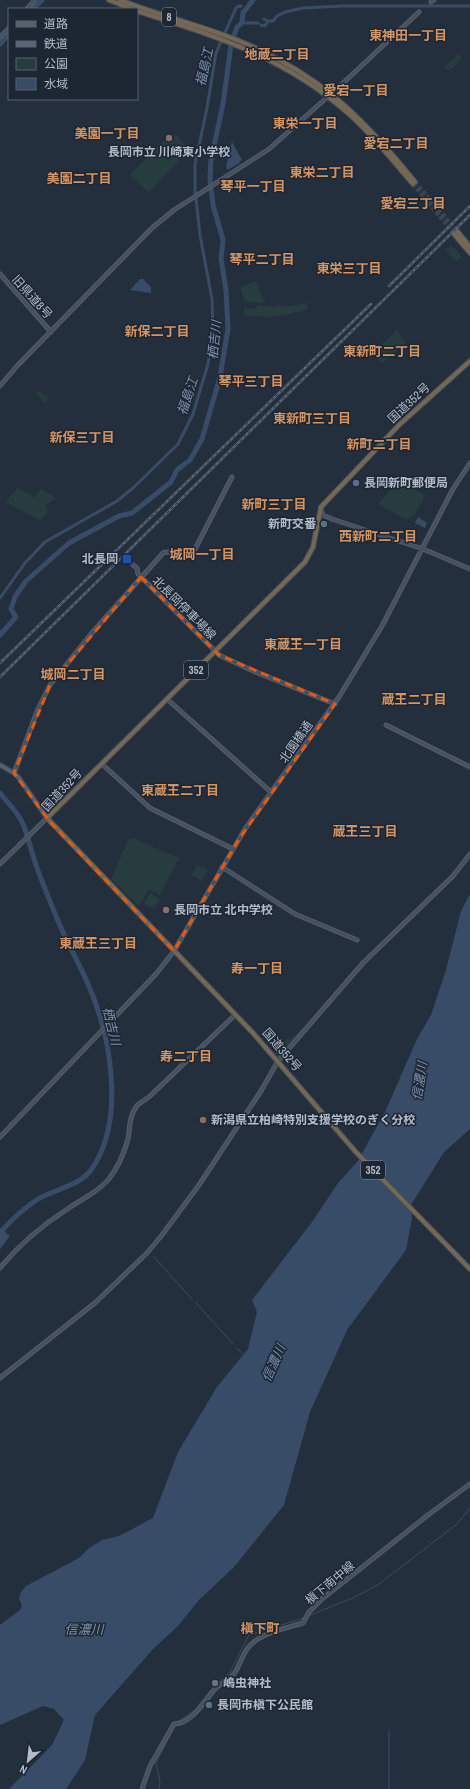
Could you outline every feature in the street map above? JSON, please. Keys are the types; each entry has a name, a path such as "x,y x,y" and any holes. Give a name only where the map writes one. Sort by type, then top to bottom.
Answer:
{"highway":[{"path":"109,0 129,8"},
{"name":"8","path":"120,0 248,47 294,73 329,95 364,129 414,183"},
{"name":"8","path":"138,11 218,35"},
{"path":"470,247 456,232 470,253"},
{"name":"国道352号","path":"470,361 399,425 320,508 316,536 308,557 215,652 47,818 280,1063 355,1152 470,1269"}],"main road":[{"path":"0,765 14,773 23,783 47,818"}],"street":[{"path":"28,8 35,0"},
{"path":"0,386 152,228 191,199 269,149 419,12"},
{"path":"0,37 8,29"},
{"name":"旧県道8号","path":"0,274 51,332"},
{"name":"北園橋通","path":"0,1137 163,966 174,951 232,849 334,704 382,626 453,489 470,463"},
{"path":"14,773 38,709 50,685 76,651 164,552 186,555 192,554 232,477"},
{"path":"320,508 324,515 332,519 423,549 470,569"},
{"name":"北長岡停車場線","path":"133,565 137,568 138,574 215,652 251,670 334,704"},
{"path":"167,699 271,792"},
{"path":"386,725 470,767"},
{"path":"102,764 138,799 150,808 232,849"},
{"path":"0,864 47,818"},
{"path":"0,1378 101,1297 131,1269 156,1242 184,1207 212,1167 280,1063 363,963 453,876 470,854"},
{"path":"222,867 295,914 357,940"},
{"path":"0,1268 34,1233 67,1209 96,1192 106,1182 116,1168 123,1153 132,1115 136,1106 150,1096 235,1015"},
{"name":"槇下南中線","path":"142,1789 150,1766 174,1724 181,1722 200,1710 215,1690 235,1672 242,1655 251,1645 263,1636 303,1623 309,1612 322,1599 428,1515 470,1484"}],"highlighted area":[{"path":"141,577 219,655 335,704 239,839 174,951 50,822 14,773 50,685"}],"green space":[{"path":"458,54 462,58 450,71 444,67"},
{"path":"169,135 173,138 176,135 190,149 150,191 147,191 130,175"},
{"path":"451,246 455,248 462,257 456,262 446,251"},
{"path":"256,281 265,303 244,301 241,287"},
{"path":"306,303 308,309 291,314 269,317 244,315 244,308 256,309 258,305 276,307 276,305 291,306"},
{"path":"397,330 406,343 382,363 373,353"},
{"path":"37,392 40,392 48,397 48,400 45,403 36,394"},
{"path":"398,481 425,495 414,516 405,519 378,504"},
{"path":"18,487 34,497 41,489 56,498 45,506 48,512 40,520 5,502"},
{"path":"133,838 179,858 160,895 149,889 139,906 111,879 128,840"},
{"path":"197,865 208,870 202,881 192,875"},
{"path":"150,893 160,899 154,909 144,904"},
{"path":"302,1029 304,1030 281,1056 274,1052 289,1037 291,1039"}],"water":[{"path":"232,142 242,160 239,162 240,163 227,170 226,166"},
{"path":"140,279 143,279 151,287 151,293 130,290"},
{"path":"418,517 427,523 425,528 415,523"},
{"name":"信濃川","path":"470,894 470,1129 444,1152 411,1205 412,1218 406,1250 347,1330 310,1412 284,1505 234,1567 198,1601 178,1626 153,1649 95,1715 85,1760 66,1789 9,1789 52,1745 64,1720 54,1709 43,1706 0,1725 0,1625 20,1610 22,1606 19,1598 21,1592 26,1586 79,1558 89,1548 102,1540 119,1536 153,1518 178,1452 217,1387 248,1349 257,1312 252,1300 312,1222 338,1183 358,1161 386,1110 417,1039 431,1015 446,970 461,911"},
{"path":"0,1228 10,1236 0,1249"}],"waterway":[{"path":"34,8 42,0"},
{"name":"栖吉川","path":"0,635 16,617 11,609 15,597 26,581 69,543 119,516 132,513 171,482 177,470 190,460 202,439 220,377 228,329 226,290 221,259 223,240 213,205 210,179 211,160 223,104 231,45 237,27 242,23 243,13 253,0"},
{"name":"福島江","path":"0,598 25,563 45,542 117,501 133,488 178,444 193,414 208,364 213,331 212,299 200,235 195,190 195,164 207,108 216,53 236,8 241,6"},
{"name":"福島江","path":"264,19 273,21 277,16 285,12 303,8 342,6 470,6"},
{"name":"福島江","path":"261,25 265,26 268,21"},
{"name":"福島江","path":"242,23 258,23"},
{"path":"0,44 8,35"},
{"name":"栖吉川","path":"0,793 15,810 22,822 48,897 63,933 88,984 103,1028 111,1078 109,1128 102,1150 91,1170 81,1180 38,1199 18,1214 0,1233"},
{"path":"154,1257 192,1299"},
{"path":"196,1303 233,1344"},
{"path":"237,1348 244,1355"},
{"path":"308,1616 355,1597 379,1584 457,1524 470,1508"},
{"path":"177,1722 195,1710 210,1691 230,1672 249,1635 304,1618"},
{"path":"159,1789 160,1782 156,1763 175,1725"},
{"path":"389,1730 389,1789"}],"tunnel":[{"path":"415,182 457,231"},
{"path":"413,184 454,234"}],"railway":[{"path":"389,286 470,206"},
{"path":"0,677 470,215"},
{"path":"0,663 371,304"}],"place":[{"name":"長岡市立 川崎東小学校","path":"169,138"},
{"name":"長岡新町郵便局","path":"356,483"},
{"name":"新町交番","path":"324,524"},
{"name":"北長岡","path":"127,559"},
{"name":"長岡市立 北中学校","path":"166,910"},
{"name":"新潟県立柏崎特別支援学校のぎく分校","path":"203,1120"},
{"name":"嶋虫神社","path":"215,1683"},
{"name":"長岡市槇下公民館","path":"209,1705"}],"district":[{"name":"東神田一丁目","path":"408,35"},
{"name":"地蔵二丁目","path":"277,54"},
{"name":"愛宕一丁目","path":"356,90"},
{"name":"東栄一丁目","path":"305,123"},
{"name":"美園一丁目","path":"107,133"},
{"name":"愛宕二丁目","path":"396,143"},
{"name":"東栄二丁目","path":"322,172"},
{"name":"美園二丁目","path":"79,178"},
{"name":"琴平一丁目","path":"253,186"},
{"name":"愛宕三丁目","path":"413,203"},
{"name":"琴平二丁目","path":"262,259"},
{"name":"東栄三丁目","path":"349,268"},
{"name":"新保二丁目","path":"157,331"},
{"name":"東新町二丁目","path":"382,351"},
{"name":"琴平三丁目","path":"251,381"},
{"name":"東新町三丁目","path":"312,418"},
{"name":"新保三丁目","path":"82,437"},
{"name":"新町二丁目","path":"379,444"},
{"name":"新町三丁目","path":"274,504"},
{"name":"西新町二丁目","path":"378,536"},
{"name":"城岡一丁目","path":"202,554"},
{"name":"東蔵王一丁目","path":"303,644"},
{"name":"城岡二丁目","path":"73,674"},
{"name":"蔵王二丁目","path":"414,699"},
{"name":"東蔵王二丁目","path":"180,790"},
{"name":"蔵王三丁目","path":"365,831"},
{"name":"東蔵王三丁目","path":"98,943"},
{"name":"寿一丁目","path":"257,968"},
{"name":"寿二丁目","path":"186,1056"},
{"name":"槇下町","path":"260,1628"}]}
